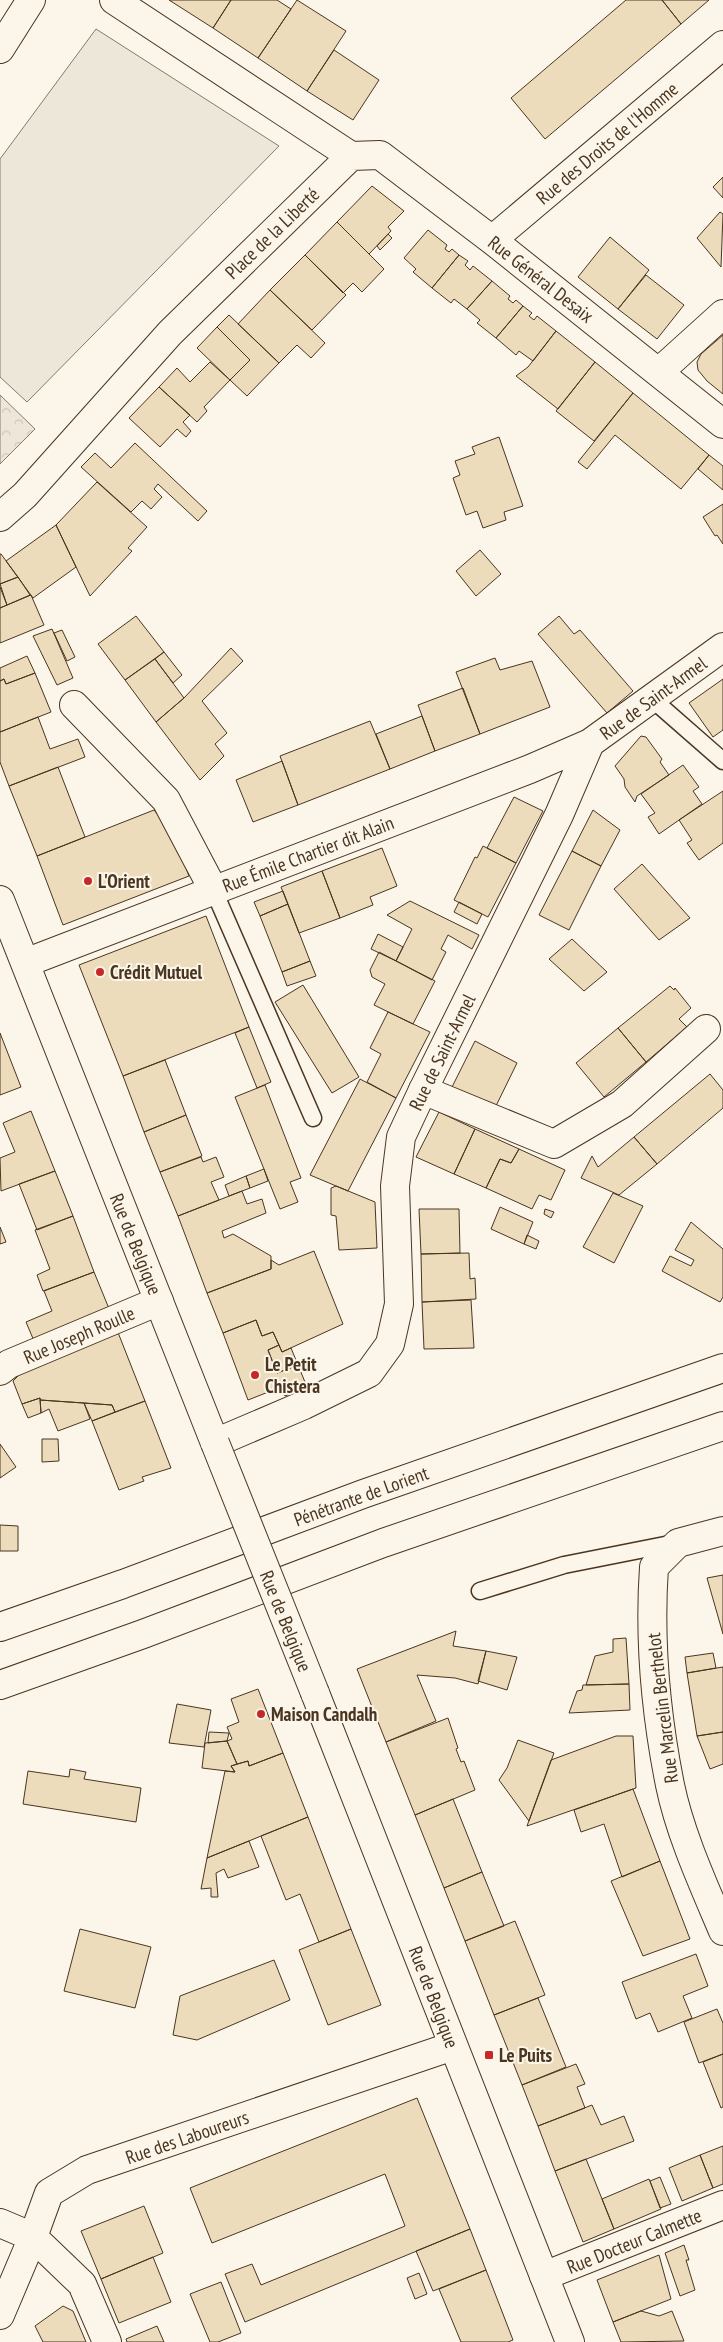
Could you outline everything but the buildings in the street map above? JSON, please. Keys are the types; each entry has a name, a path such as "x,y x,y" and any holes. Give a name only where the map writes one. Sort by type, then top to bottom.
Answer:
{"main road":[{"path":"0,49 31,0"},
{"path":"114,0 351,156"},
{"name":"Rue des Droits de l'Homme","path":"492,240 723,45"},
{"name":"Rue Général Desaix","path":"351,156 380,156 492,240 723,424"},
{"name":"Place de la Liberté","path":"0,517 24,495 170,333 351,156"},
{"path":"660,372 723,314"},
{"name":"Rue de Saint-Armel","path":"215,1443 304,1405 370,1373 390,1344 399,1304 395,1186 401,1137 423,1090 559,815 590,744 723,647"},
{"path":"74,705 166,800 214,891"},
{"name":"Rue Émile Chartier dit Alain","path":"25,963 590,744"},
{"name":"Rue de Belgique","path":"0,900 570,2342"},
{"path":"423,1090 554,1144 622,1104 706,1029"},
{"name":"Rue Joseph Roulle","path":"0,1371 9,1364 159,1301"},
{"name":"Pénétrante de Lorient","path":"0,1627 123,1584 363,1494 723,1368"},
{"path":"0,1684 143,1634 384,1543 723,1426"},
{"path":"678,1543 723,1531"},
{"name":"Rue Marcelin Berthelot","path":"678,1543 654,1567 652,1606 658,1701 670,1786 695,1866 723,1931"},
{"name":"Rue des Laboureurs","path":"0,2315 33,2238 49,2193 87,2170 453,2046"},
{"name":"Rue Docteur Calmette","path":"544,2276 723,2205"},
{"path":"0,2223 33,2238 82,2284 107,2342"}],"lane":[{"path":"652,698 723,761"},
{"path":"214,891 313,1118"},
{"path":"480,1590 564,1566 678,1543"}],"green space":[{"path":"0,395 35,429 0,464"}],"shaded area":[{"path":"96,29 279,146 27,402 0,377 0,159"}],"place":[{"name":"L'Orient","path":"88,881"},
{"name":"Crédit Mutuel","path":"100,972"},
{"name":"Le Petit Chistera","path":"255,1375"},
{"name":"Maison Candalh","path":"261,1714"},
{"name":"Le Puits","path":"489,2055"}]}
